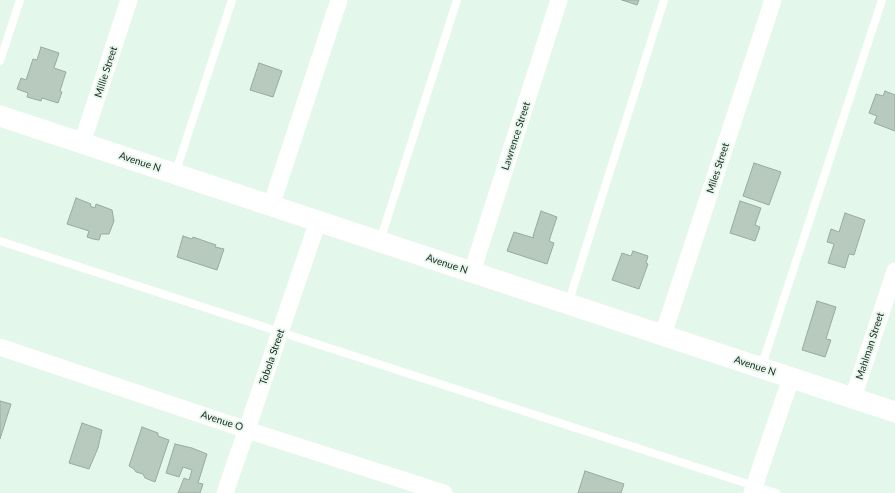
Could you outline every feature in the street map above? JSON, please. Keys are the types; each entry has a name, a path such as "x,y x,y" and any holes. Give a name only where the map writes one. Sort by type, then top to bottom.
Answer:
{"street":[{"name":"Millie Street","path":"82,143 129,0"},
{"path":"271,206 339,0"},
{"name":"Lawrence Street","path":"472,272 559,0"},
{"name":"Miles Street","path":"663,335 773,0"},
{"name":"Avenue N","path":"0,116 895,412"},
{"name":"Tobola Street","path":"225,493 318,221"},
{"name":"Mahlman Street","path":"853,398 895,271"},
{"name":"Avenue O","path":"0,347 247,430 444,493"},
{"path":"753,490 791,378"}],"lane":[{"path":"0,61 20,0"},
{"path":"174,174 232,0"},
{"path":"380,242 457,0"},
{"path":"568,304 664,0"},
{"path":"761,368 882,0"},
{"path":"0,241 281,332 753,490 776,493"}],"building":[{"path":"622,0 639,0 637,5"},
{"path":"41,47 59,53 54,68 66,72 58,103 42,98 41,101 27,97 28,93 17,89 21,78 26,80 33,59 37,60"},
{"path":"259,63 282,71 273,97 250,90"},
{"path":"885,91 895,95 895,131 874,123 877,116 869,113 876,94 883,96"},
{"path":"754,163 781,172 769,205 743,196"},
{"path":"76,198 91,204 90,206 95,208 96,204 112,210 114,221 109,234 101,234 99,240 93,239 87,237 89,231 67,224"},
{"path":"740,201 761,208 755,225 760,227 755,241 730,233"},
{"path":"541,211 557,217 549,241 554,243 547,264 507,251 514,232 534,238 533,236"},
{"path":"845,213 865,220 854,255 849,254 845,268 828,263 834,244 827,242 831,229 839,232"},
{"path":"183,236 192,239 193,237 216,245 215,247 224,249 217,270 177,257"},
{"path":"633,251 648,256 646,263 648,264 639,289 612,280 622,253 631,256"},
{"path":"817,301 836,307 826,339 831,340 825,357 802,350"},
{"path":"0,401 11,404 0,439"},
{"path":"82,423 102,430 98,448 89,469 69,463"},
{"path":"142,427 158,433 158,436 169,440 155,482 145,478 143,474 136,472 129,466"},
{"path":"175,444 192,448 207,454 198,483 203,484 200,493 178,493 184,478 189,480 192,470 183,467 179,477 166,473"},
{"path":"585,471 624,484 621,493 578,493"}]}
